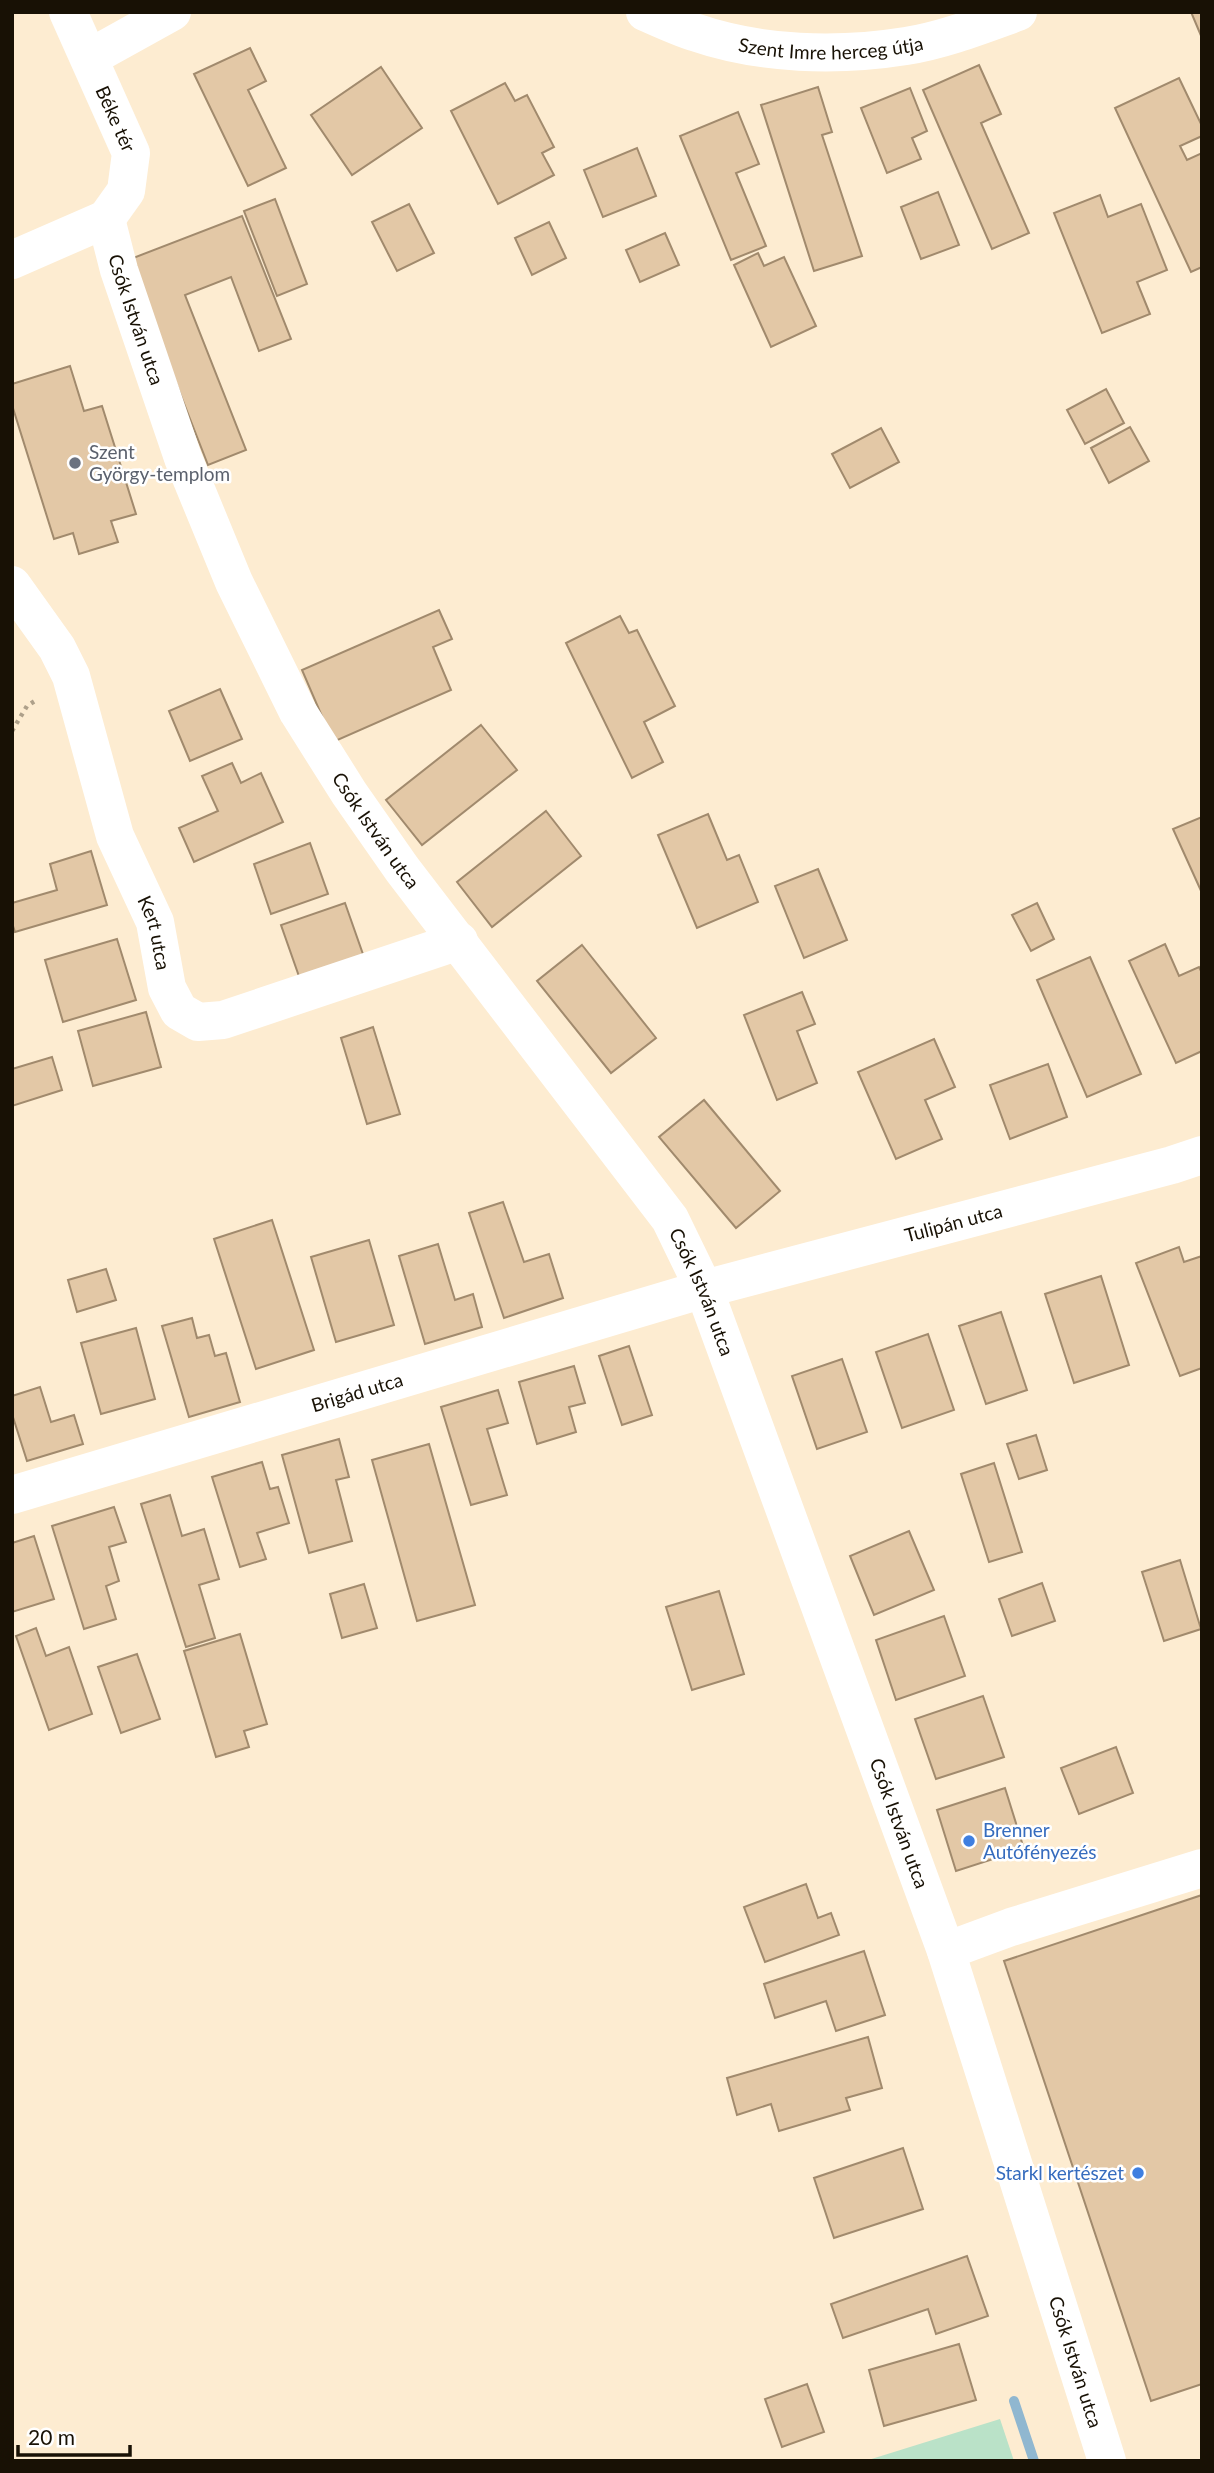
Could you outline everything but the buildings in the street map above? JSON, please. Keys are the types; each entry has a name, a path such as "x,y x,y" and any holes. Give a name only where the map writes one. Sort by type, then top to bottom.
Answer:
{"street":[{"name":"Béke tér","path":"68,12 131,153 125,191 106,219"},
{"path":"89,58 172,12"},
{"name":"Szent Imre herceg útja","path":"645,12 696,33 759,48 838,53 907,46 968,30 1018,12"},
{"path":"12,260 106,219"},
{"name":"Csók István utca","path":"106,219 119,270 183,458 234,582 298,712 349,793 402,869 670,1219 704,1289 946,1951 1107,2461"},
{"name":"Kert utca","path":"12,585 57,648 71,676 115,836 155,922 167,988 179,1011 198,1022 223,1020 459,941"},
{"name":"Tulipán utca","path":"704,1289 1202,1155"},
{"name":"Brigád utca","path":"12,1495 704,1289"},
{"path":"946,1951 1011,1927 1202,1868"}],"green space":[{"path":"1000,2419 1014,2461 865,2461"}],"waterway":[{"path":"1014,2401 1034,2461"}],"place":[{"name":"Szent György-templom","path":"75,463"},
{"name":"Brenner Autófényezés","path":"969,1841"},
{"name":"Starkl kertészet","path":"1138,2173"}]}
